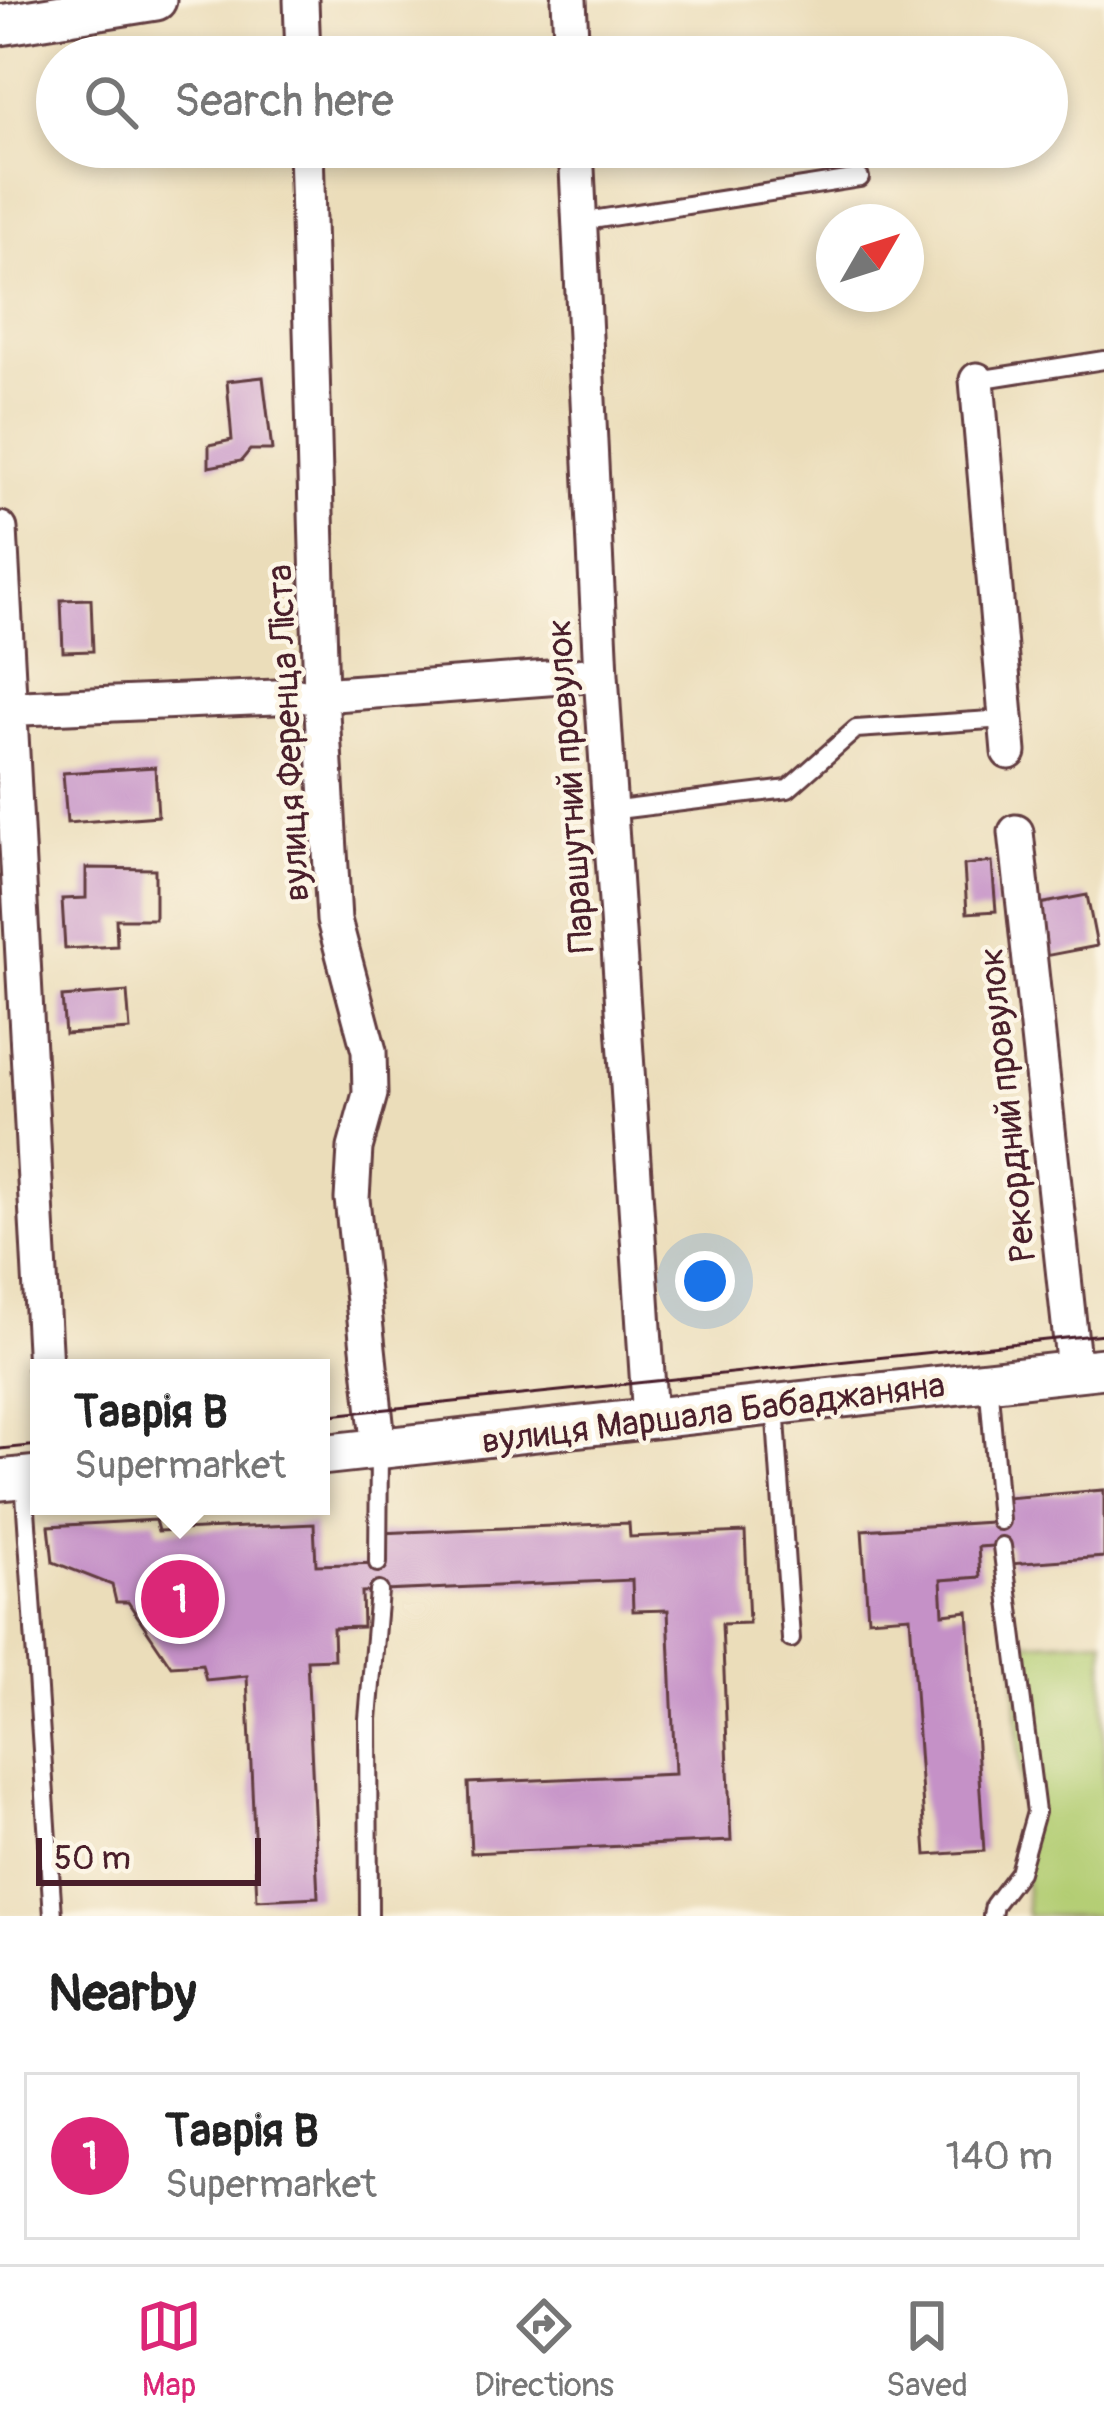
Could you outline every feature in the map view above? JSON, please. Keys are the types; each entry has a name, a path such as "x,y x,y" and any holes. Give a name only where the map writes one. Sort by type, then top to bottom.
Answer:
{"street":[{"path":"0,25 156,0"},
{"path":"302,0 303,36"},
{"path":"569,0 571,36"},
{"name":"вулиця Ференца Ліста","path":"307,168 321,695 334,920 369,1051 370,1094 356,1148 352,1199 380,1450"},
{"name":"Парашутний провулок","path":"577,168 609,811 650,1419"},
{"path":"977,380 1008,735"},
{"path":"0,529 44,1359"},
{"path":"6,708 321,695 601,674"},
{"name":"Рекордний провулок","path":"1016,832 1089,1369"},
{"name":"вулиця Маршала Бабаджаняна","path":"330,1454 1089,1369"}],"lane":[{"path":"579,222 860,178"},
{"path":"977,380 1104,360"},
{"path":"609,811 788,790 856,729 1008,735"},
{"path":"988,1381 1000,1521"},
{"path":"775,1404 791,1639"},
{"path":"378,1563 380,1450"},
{"path":"21,1478 53,1916"},
{"path":"992,1916 994,1905 1019,1871 1036,1812 1002,1546"},
{"path":"369,1916 368,1719 379,1591"}],"green space":[{"path":"1104,1639 1104,1916 1027,1916 1014,1643"}],"building":[{"path":"263,377 272,450 250,450 241,461 209,467 209,445 232,440 227,381"},
{"path":"91,599 93,651 63,652 61,600"},
{"path":"155,767 158,816 67,823 63,773"},
{"path":"992,862 996,911 967,913 964,865"},
{"path":"86,868 155,869 155,919 116,919 117,946 65,949 62,899 86,898"},
{"path":"1087,895 1097,946 1045,956 1034,905"},
{"path":"127,992 130,1030 65,1034 62,997"},
{"path":"1104,1490 1104,1557 1010,1564 1009,1545 978,1547 980,1577 941,1580 943,1614 968,1611 984,1851 926,1855 910,1616 868,1619 862,1530 1007,1521 1005,1498"},
{"path":"155,1520 158,1531 314,1524 316,1565 380,1563 379,1533 629,1523 630,1537 745,1532 749,1623 722,1624 731,1841 471,1853 468,1783 675,1774 668,1610 633,1611 632,1580 362,1592 363,1627 333,1628 334,1659 307,1660 318,1897 257,1900 247,1676 206,1680 202,1664 171,1666 128,1602 116,1602 112,1585 53,1562 49,1526"}],"tram line":[{"path":"330,1415 1104,1334"},
{"path":"0,1449 30,1446"}],"place":[{"name":"Таврія В","path":"180,1599"}]}
